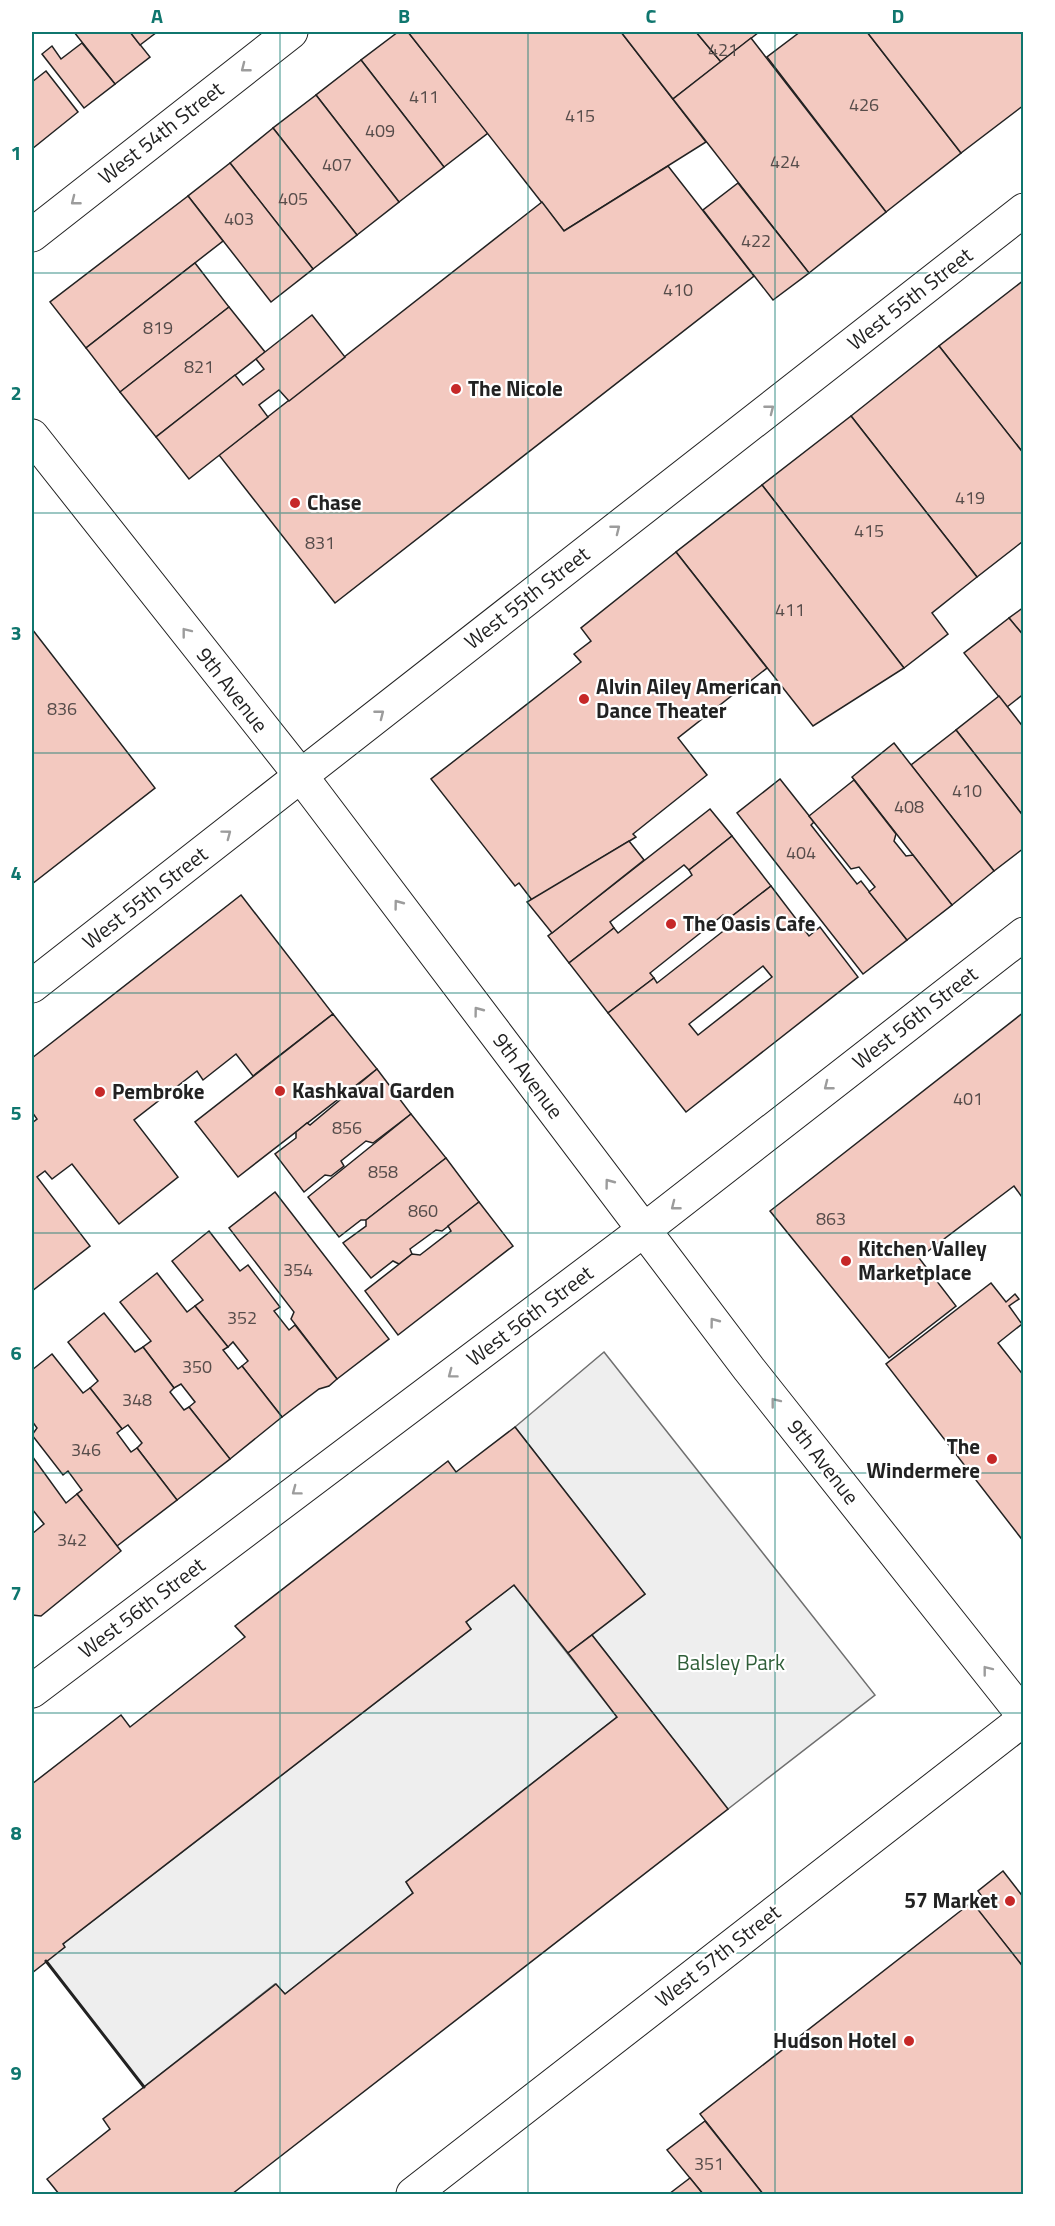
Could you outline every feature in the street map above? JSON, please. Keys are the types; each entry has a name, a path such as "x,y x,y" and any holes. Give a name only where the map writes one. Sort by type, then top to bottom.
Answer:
{"main road":[{"name":"West 54th Street","path":"32,235 291,32"},
{"name":"West 55th Street","path":"32,986 1023,210"},
{"name":"9th Avenue","path":"32,436 301,776 757,1378 1023,1718"},
{"name":"West 56th Street","path":"32,1691 644,1230 1023,934"},
{"name":"West 57th Street","path":"413,2194 1023,1718"}],"green space":[{"name":"Balsley Park","path":"604,1352 875,1695 728,1809 592,1635 645,1594 515,1427"},
{"path":"514,1585 617,1717 406,1882 413,1893 285,1994 275,1984 144,2087 46,1961 64,1947 63,1944 471,1629 466,1622"}],"building":[{"path":"74,32 130,32 150,57 115,84"},
{"path":"130,32 157,32 140,45"},
{"path":"398,32 408,32 488,133 444,167 361,60"},
{"path":"408,32 621,32 706,142 564,231"},
{"path":"621,32 696,32 721,62 673,99"},
{"path":"696,32 759,32 721,62"},
{"path":"800,32 867,32 961,153 886,212 767,57"},
{"path":"867,32 1024,32 1024,105 961,153"},
{"path":"751,38 886,212 809,273 673,99"},
{"path":"82,43 115,84 84,108 42,54 52,46 61,59"},
{"path":"361,60 444,167 399,202 316,95"},
{"path":"46,71 78,112 32,149 32,82"},
{"path":"316,95 399,202 357,235 273,128"},
{"path":"273,128 357,235 313,269 230,163"},
{"path":"230,163 313,269 271,302 188,196"},
{"name":"The Nicole","path":"668,166 754,276 335,603 219,455 542,202 564,231"},
{"path":"738,183 809,273 773,300 703,210"},
{"path":"188,196 223,241 86,348 50,302"},
{"path":"195,263 229,307 120,392 86,348"},
{"path":"1024,280 1024,454 939,346"},
{"path":"229,307 265,352 156,437 120,392"},
{"path":"312,315 345,357 289,401 279,390 259,405 268,417 189,479 156,437 235,375 243,385 264,369 256,359"},
{"path":"939,346 1024,454 1024,544 1022,542 977,577 851,416"},
{"path":"851,416 977,577 932,613 948,634 904,668 762,485"},
{"path":"762,485 904,668 813,726 676,552"},
{"path":"676,552 767,668 678,738 707,775 633,834 636,837 532,900 519,883 515,886 431,779 581,662 574,654 591,641 581,628"},
{"path":"1024,607 1024,636 1009,618"},
{"path":"1009,618 1024,636 1024,700 1021,696 1007,707 964,653"},
{"path":"32,629 155,788 32,884"},
{"path":"999,696 1024,728 1024,817 956,730"},
{"path":"956,730 1024,817 1024,848 994,871 911,765"},
{"path":"894,743 994,871 952,905 852,777"},
{"path":"780,779 814,822 811,825 857,884 861,881 907,940 863,974 737,813"},
{"path":"854,780 896,834 894,841 906,856 913,855 952,905 907,940 869,892 875,887 859,867 851,869 809,816"},
{"path":"710,809 732,836 689,870 684,865 610,922 614,928 569,963 548,936"},
{"name":"The Oasis Cafe","path":"732,836 771,886 727,920 723,915 650,973 654,978 608,1013 569,963 614,928 618,933 692,875 689,870"},
{"path":"629,841 644,860 552,933 527,902"},
{"path":"771,886 809,936 820,927 858,977 686,1112 608,1013 654,978 657,983 731,925 727,920","holes":["763,966 772,977 698,1035 689,1024"]},
{"name":"Pembroke","path":"241,895 333,1014 253,1076 236,1054 203,1080 197,1071 134,1120 178,1177 119,1224 72,1164 52,1179 45,1171 37,1177 90,1246 32,1291 32,1123 37,1119 32,1112 32,1058"},
{"path":"1024,1012 1024,1200 1014,1186 919,1258 956,1306 889,1358 770,1211"},
{"path":"333,1014 377,1069 238,1177 195,1122"},
{"path":"377,1069 411,1114 373,1143 366,1141 341,1161 344,1166 331,1176 325,1175 304,1192 275,1154 296,1138 296,1132 307,1123 310,1125"},
{"path":"411,1114 446,1158 366,1220 361,1220 339,1237 308,1197"},
{"path":"446,1158 479,1202 442,1231 436,1230 410,1249 412,1254 399,1264 393,1261 371,1278 343,1243 366,1226 366,1220"},
{"path":"275,1192 389,1339 337,1379 291,1319 294,1312 229,1228"},
{"path":"479,1202 513,1246 398,1335 365,1291 412,1254 420,1255 451,1231 448,1226"},
{"path":"209,1231 240,1271 248,1265 280,1307 274,1311 289,1330 295,1325 337,1379 329,1386 319,1389 282,1417 242,1366 248,1361 233,1342 228,1347 195,1306 203,1300 172,1261"},
{"path":"157,1273 187,1312 195,1306 228,1347 223,1350 238,1369 242,1366 282,1417 230,1459 189,1407 195,1402 181,1384 174,1388 143,1347 151,1341 120,1302"},
{"name":"The Windermere","path":"991,1283 1006,1302 1015,1294 1019,1299 1009,1306 1022,1324 998,1343 1024,1376 1024,1542 886,1364"},
{"path":"104,1313 135,1352 143,1347 174,1388 170,1392 184,1410 189,1407 230,1459 177,1500 137,1448 142,1443 128,1425 122,1429 90,1388 98,1381 68,1342"},
{"path":"52,1354 83,1393 90,1388 122,1429 117,1433 131,1452 137,1448 177,1500 117,1546 77,1494 82,1490 68,1471 63,1475 32,1435 37,1428 32,1421 32,1370"},
{"path":"515,1427 645,1594 568,1653 514,1585 466,1622 471,1629 63,1944 65,1947 32,1973 32,1784 121,1715 130,1727 245,1637 235,1626 448,1461 456,1472"},
{"path":"32,1456 66,1503 77,1494 121,1551 41,1616 32,1615 32,1534 44,1524 32,1509"},
{"path":"592,1635 728,1809 232,2194 59,2194 47,2179 110,2129 103,2119 276,1984 285,1994 413,1893 406,1882 617,1717 568,1653"},
{"path":"1003,1871 1024,1898 1024,1968 977,1909 986,1902 978,1891"},
{"name":"Hudson Hotel","path":"972,1902 1024,1968 1024,2194 763,2194 700,2114"},
{"path":"705,2121 763,2194 703,2194 667,2150"},
{"path":"690,2178 703,2194 669,2194"}],"wall":[{"path":"46,1961 144,2087"}],"place":[{"name":"The Nicole","path":"456,389"},
{"name":"Chase","path":"295,503"},
{"name":"Alvin Ailey American Dance Theater","path":"584,699"},
{"name":"The Oasis Cafe","path":"671,924"},
{"name":"Kashkaval Garden","path":"280,1091"},
{"name":"Pembroke","path":"100,1092"},
{"name":"Kitchen Valley Marketplace","path":"846,1261"},
{"name":"The Windermere","path":"992,1459"},
{"name":"57 Market","path":"1010,1901"},
{"name":"Hudson Hotel","path":"909,2041"}]}
